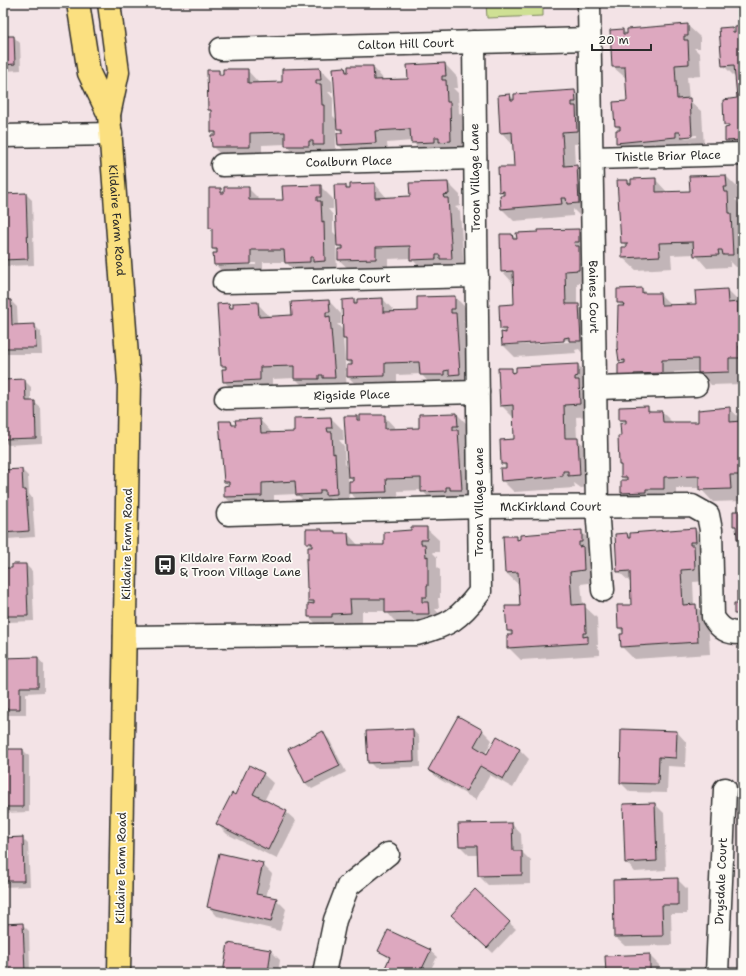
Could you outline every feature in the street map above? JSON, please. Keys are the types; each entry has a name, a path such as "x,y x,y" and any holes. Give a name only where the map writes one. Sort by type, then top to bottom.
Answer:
{"main road":[{"name":"Kildaire Farm Road","path":"78,3 89,73 110,124"},
{"name":"Kildaire Farm Road","path":"109,3 118,72 110,124 129,383 119,973"}],"street":[{"name":"Baines Court","path":"589,3 597,507 603,590"},
{"name":"Calton Hill Court","path":"221,49 590,39"},
{"name":"Troon Village Lane","path":"125,637 417,634 439,628 456,619 480,592 474,42"},
{"path":"3,136 110,124"},
{"name":"Thistle Briar Place","path":"592,158 743,154"},
{"name":"Coalburn Place","path":"222,166 475,158"},
{"name":"Carluke Court","path":"224,282 477,276"},
{"path":"596,388 696,385"},
{"name":"Rigside Place","path":"226,398 478,392"},
{"name":"McKirkland Court","path":"228,514 480,507 692,506 708,515 711,530 713,617 719,627 732,633 743,633"},
{"name":"Drysdale Court","path":"717,973 725,789"},
{"path":"324,973 335,920 348,886 388,854"}],"green space":[{"path":"486,3 543,3 543,16 487,18"}],"building":[{"path":"688,24 688,36 684,36 684,40 688,40 689,64 675,65 677,99 690,98 692,136 681,137 680,132 676,132 676,137 616,143 616,130 620,130 620,126 615,126 613,102 627,101 625,67 612,67 610,30 623,29 623,34 627,34 627,29"},
{"path":"743,26 743,140 725,141 725,128 729,127 729,125 724,125 723,100 737,98 734,65 722,66 719,28 732,27 733,32 735,32 735,27"},
{"path":"3,36 14,36 15,64 3,65"},
{"path":"445,63 446,76 442,76 442,80 446,80 447,102 450,102 451,141 439,142 439,137 435,137 435,142 411,143 410,129 375,131 376,143 338,145 337,133 342,133 342,129 337,129 333,68 345,67 346,72 348,72 348,66 373,66 374,80 408,79 407,65"},
{"path":"320,68 321,80 316,80 316,84 321,84 322,105 324,105 324,145 313,145 313,141 309,141 309,146 285,146 285,132 250,133 250,147 212,147 211,135 216,135 216,132 211,132 211,110 208,110 207,70 219,70 219,75 223,75 223,69 248,69 248,83 282,82 282,69"},
{"path":"575,90 576,102 572,102 572,106 576,106 577,131 562,132 564,166 577,165 579,203 567,204 566,198 561,198 562,204 501,209 500,195 504,195 504,191 499,192 498,167 514,167 512,132 500,133 498,95 510,94 511,100 514,100 514,94"},
{"path":"726,175 727,187 723,187 724,192 728,192 729,213 731,213 733,255 723,255 722,250 718,250 719,255 694,256 693,242 659,243 660,256 622,258 622,247 627,247 627,243 621,243 617,180 628,180 628,184 631,184 631,179 656,178 656,192 690,191 689,176"},
{"path":"448,182 449,194 443,195 444,198 448,198 452,259 440,259 440,255 436,255 436,259 410,260 410,246 376,247 376,259 338,260 338,249 343,249 343,246 337,246 334,185 346,185 346,189 350,189 350,184 375,183 375,198 410,196 409,183"},
{"path":"321,185 321,197 317,197 317,201 321,201 322,222 324,221 325,261 313,262 313,257 310,257 310,262 285,263 284,250 251,250 251,264 214,265 213,253 217,253 217,249 212,249 212,228 209,228 209,188 221,188 221,193 224,193 224,187 249,187 249,200 283,200 282,186"},
{"path":"26,193 28,259 3,260 3,194"},
{"path":"579,229 579,242 574,242 575,246 579,246 579,270 565,271 566,304 579,304 581,341 569,341 569,337 564,338 564,341 502,345 501,332 506,333 506,329 500,329 499,305 514,304 513,271 501,272 500,234 512,234 513,239 517,239 516,233 538,232 538,230"},
{"path":"642,288 642,293 660,293 661,305 696,304 695,291 727,289 728,303 738,302 738,316 741,316 742,346 739,346 740,358 729,358 729,372 698,373 698,359 662,360 662,373 634,374 634,377 618,377 618,364 625,363 625,360 619,361 617,347 618,306 624,306 623,303 617,303 617,289"},
{"path":"455,296 455,309 451,309 451,313 456,313 460,374 449,375 449,370 444,371 444,375 420,375 419,362 385,363 385,376 347,377 347,365 352,365 352,361 346,361 346,339 343,339 342,300 354,299 354,304 357,304 357,299 383,298 383,312 417,311 417,297"},
{"path":"3,299 11,300 12,325 35,324 36,348 3,348"},
{"path":"329,300 330,312 326,312 326,317 330,316 335,378 323,378 323,375 319,375 319,379 294,379 294,366 260,367 260,380 223,382 222,369 226,369 226,366 221,366 217,304 229,303 230,308 233,308 233,303 258,302 259,317 292,315 291,302"},
{"path":"578,364 578,376 575,377 575,380 579,380 580,404 564,405 565,438 578,438 580,475 568,476 568,471 563,471 563,476 501,481 500,468 506,468 506,464 501,464 500,440 514,439 513,405 500,406 498,368 512,368 512,373 516,372 516,367"},
{"path":"25,379 26,401 35,401 36,438 3,439 3,380"},
{"path":"648,406 648,411 662,411 663,422 698,422 698,410 730,407 730,422 741,421 741,434 743,434 742,475 730,475 731,489 699,490 699,476 664,477 664,489 646,489 646,492 621,493 621,480 627,480 627,477 621,477 618,436 621,436 620,423 626,424 626,420 619,420 619,407"},
{"path":"457,413 458,426 453,426 453,430 458,430 462,490 450,490 450,487 446,487 446,491 421,492 421,478 386,479 387,492 349,493 349,481 353,481 353,477 348,477 344,416 357,416 357,420 360,420 360,415 385,415 385,429 419,428 419,414"},
{"path":"331,417 332,428 327,428 328,432 332,432 333,454 335,453 337,494 325,495 325,490 320,490 320,494 296,495 295,481 262,483 262,496 224,497 224,486 229,485 229,482 224,482 219,421 231,421 232,425 236,425 235,420 260,419 261,433 294,432 294,418"},
{"path":"22,469 23,490 26,490 29,531 3,533 3,470"},
{"path":"733,511 743,511 743,539 737,539 736,526 733,526"},
{"path":"411,527 427,527 427,540 421,540 421,544 425,544 426,557 428,556 427,597 422,597 422,602 428,602 429,614 412,614 412,612 385,613 385,599 350,599 351,613 332,614 332,617 308,617 308,603 314,604 314,601 308,601 306,559 308,559 308,547 312,547 312,543 306,543 306,529 322,529 322,531 335,531 335,533 348,533 349,545 384,545 384,532 411,530"},
{"path":"695,528 696,542 690,542 690,545 694,545 695,569 681,570 683,605 696,604 698,642 621,647 620,634 623,634 623,628 618,628 617,605 631,605 630,571 617,572 615,534 627,533 628,538 630,538 630,533"},
{"path":"582,530 582,542 579,542 579,547 583,546 584,570 570,572 572,605 585,604 586,633 583,633 583,637 588,636 588,643 507,648 507,635 512,635 512,631 507,631 505,606 520,606 518,572 505,573 503,536 517,536 517,540 520,539 520,535"},
{"path":"12,564 26,564 28,616 3,616 3,568 12,568"},
{"path":"743,575 743,614 734,614 734,604 737,604 737,591 739,591 738,576"},
{"path":"38,657 38,687 20,687 20,709 3,709 3,658"},
{"path":"458,716 483,730 474,746 487,754 497,736 520,749 503,779 480,766 466,791 428,770"},
{"path":"413,729 414,761 368,763 366,731"},
{"path":"621,729 677,731 676,758 659,757 658,784 620,783"},
{"path":"323,731 340,766 305,783 288,749"},
{"path":"3,749 23,749 23,807 3,807"},
{"path":"249,765 264,773 253,794 287,811 268,850 216,824 232,793 235,795"},
{"path":"655,803 657,861 625,863 623,804"},
{"path":"512,823 513,851 522,851 522,875 478,876 477,846 459,846 458,824"},
{"path":"23,837 24,881 3,881 3,838"},
{"path":"219,853 263,863 256,894 277,898 271,922 207,907"},
{"path":"678,878 678,905 662,905 663,936 614,937 613,880"},
{"path":"475,889 510,922 487,948 451,915"},
{"path":"23,923 25,973 3,973 3,924"},
{"path":"388,930 431,950 420,973 383,972 390,957 378,951"},
{"path":"228,943 271,950 268,973 223,973"},
{"path":"650,954 650,973 606,973 605,956"}],"place":[{"name":"Kildaire Farm Road & Troon Village Lane","path":"165,565"}]}
